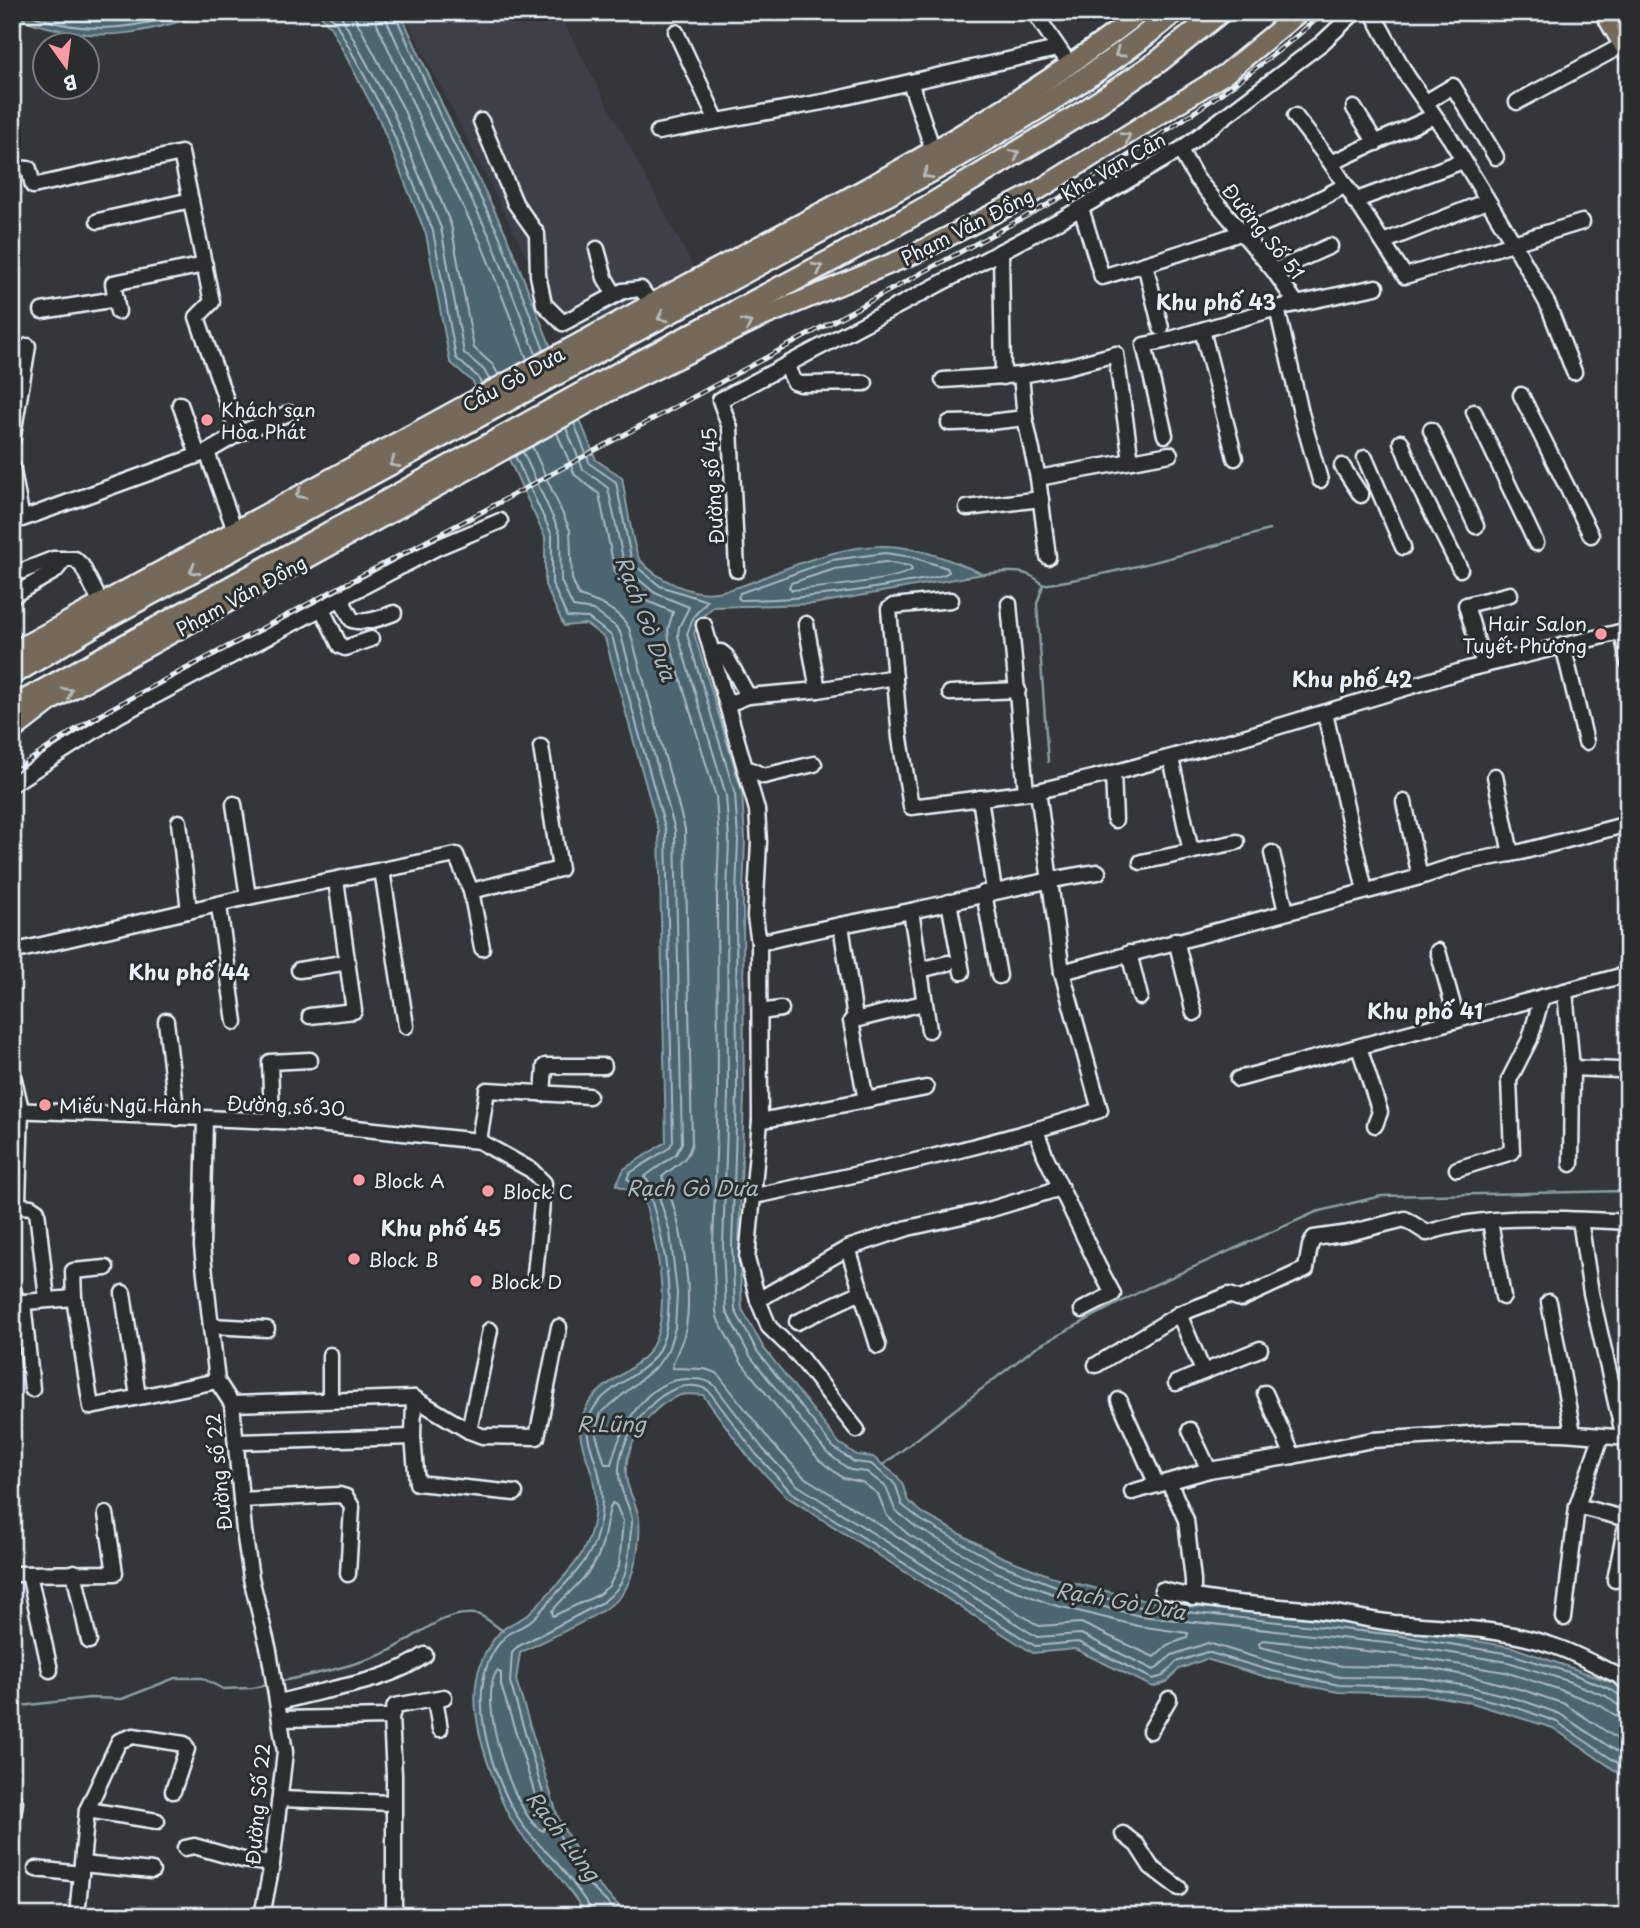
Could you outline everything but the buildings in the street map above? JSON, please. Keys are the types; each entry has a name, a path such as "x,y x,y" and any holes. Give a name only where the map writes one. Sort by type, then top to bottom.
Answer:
{"highway":[{"path":"583,350 860,212 976,146 1100,67 1174,12"},
{"name":"Phạm Văn Đồng","path":"604,388 628,369 836,258 1019,152 1159,61 1220,12"},
{"name":"Cầu Gò Dưa","path":"450,422 583,350"},
{"path":"472,461 604,388"},
{"path":"13,668 379,471 450,422"},
{"name":"Phạm Văn Đồng","path":"12,708 472,461"}],"main road":[{"path":"583,350 651,303 933,150 1070,65 1141,12"},
{"name":"Phạm Văn Đồng","path":"604,388 758,319 914,254 1032,194 1225,74 1300,12"},
{"path":"1604,12 1625,49"},
{"path":"628,369 685,354"},
{"path":"13,668 101,603 234,528 450,422"},
{"name":"Phạm Văn Đồng","path":"12,731 51,701 472,461"}],"street":[{"path":"1034,12 1070,65"},
{"name":"Kha Vạn Cân","path":"720,400 787,367 1002,251 1180,150 1322,43 1355,12"},
{"path":"1372,12 1407,76 1513,242 1548,305 1574,372"},
{"path":"676,32 717,121"},
{"path":"658,132 828,101 1057,49"},
{"path":"1517,102 1625,49"},
{"path":"911,82 933,150"},
{"path":"1426,102 1452,85 1496,157"},
{"path":"1354,108 1376,143"},
{"path":"1295,116 1331,163 1405,276 1582,222"},
{"path":"1331,163 1434,116"},
{"path":"481,121 515,204 537,234 538,275 544,304 564,323 623,291 641,289 651,303"},
{"name":"Đường Số 51","path":"1180,150 1196,178 1274,271 1297,304 1376,287"},
{"path":"12,168 29,169 33,186 181,153 212,302 197,317 238,434"},
{"path":"1354,201 1463,161"},
{"path":"1081,208 1102,277 1241,231 1314,203 1344,186"},
{"path":"98,221 191,200"},
{"path":"1383,242 1488,201"},
{"path":"1274,271 1331,246"},
{"path":"597,249 605,278 615,295"},
{"path":"1002,251 1003,377"},
{"path":"1145,264 1161,328"},
{"path":"42,311 117,305 113,283 205,265"},
{"path":"1165,435 1144,345 1297,304"},
{"path":"1277,308 1301,413 1320,480"},
{"path":"1202,330 1235,458"},
{"path":"12,441 28,346"},
{"path":"943,380 1021,375 1116,354 1131,461"},
{"path":"787,367 794,382 801,384 865,383"},
{"path":"1021,375 1025,418 1038,478 1048,557"},
{"path":"1521,395 1591,535"},
{"name":"Đường số 45","path":"720,400 730,428 737,570"},
{"path":"180,404 234,528"},
{"path":"1474,412 1536,543"},
{"path":"12,466 22,519 203,453 238,434 289,413"},
{"path":"949,423 1025,418"},
{"path":"1431,430 1476,526"},
{"path":"1401,442 1417,483 1460,569"},
{"path":"1038,478 1170,454"},
{"path":"1365,458 1403,547"},
{"path":"1342,466 1361,495"},
{"path":"967,508 1041,499"},
{"path":"12,784 119,715 436,548 500,521"},
{"path":"12,575 52,559 75,559 82,566 101,603"},
{"path":"12,596 55,571 64,560"},
{"path":"1485,665 1466,606 1510,594"},
{"path":"341,599 352,620 359,622 368,622 394,613"},
{"path":"951,600 924,601 891,607 901,738 911,807 1032,791 1113,773 1485,665 1625,631 1628,662"},
{"path":"754,1196 874,1171 1037,1130 1100,1110 1062,972 1049,879 1032,791 1009,604"},
{"path":"322,609 340,646 345,649 371,639"},
{"path":"806,624 818,690"},
{"path":"704,625 757,810 755,917 759,943 760,1121 747,1259 758,1300 769,1327 799,1356 858,1430"},
{"path":"1563,645 1586,742"},
{"path":"713,653 724,653 748,696"},
{"path":"728,704 748,696 818,690 895,677"},
{"path":"950,693 1018,690"},
{"path":"1325,713 1365,891"},
{"path":"471,891 560,869 541,747"},
{"path":"1171,758 1191,852"},
{"path":"746,768 764,776 814,764"},
{"path":"1113,773 1115,820"},
{"path":"1495,776 1511,854"},
{"path":"980,798 999,976"},
{"path":"1404,802 1420,877"},
{"path":"234,804 248,897"},
{"path":"179,821 189,911"},
{"path":"1062,972 1420,877 1466,862 1511,854 1628,824"},
{"path":"1141,862 1237,842"},
{"path":"1272,853 1286,911"},
{"path":"12,952 248,897 456,855 471,891 482,948"},
{"path":"382,870 406,1026"},
{"path":"759,943 1049,879 1098,872"},
{"path":"310,1016 354,1011 336,880"},
{"path":"949,902 962,972"},
{"path":"219,905 235,1022"},
{"path":"911,911 929,1030"},
{"path":"841,925 855,1018"},
{"path":"1176,940 1194,1013"},
{"path":"1438,951 1457,1020"},
{"path":"1129,953 1140,997"},
{"path":"299,970 348,962"},
{"path":"920,970 948,963"},
{"path":"1238,1079 1628,974"},
{"path":"1565,991 1572,1068 1571,1164"},
{"path":"1457,1169 1512,1152 1509,1080 1530,1040 1542,997"},
{"path":"865,1095 850,1023 855,1018 923,1003"},
{"path":"760,1013 782,1009"},
{"path":"166,1021 177,1118"},
{"path":"1359,1047 1380,1112 1375,1125"},
{"path":"272,1121 270,1062 310,1060"},
{"path":"543,1094 545,1066 604,1066"},
{"path":"1572,1068 1618,1070"},
{"path":"12,1071 16,1110 18,1201 22,1206 32,1207 37,1211 47,1299"},
{"path":"760,1121 926,1088"},
{"path":"479,1141 487,1090 589,1096"},
{"name":"Đường số 30","path":"16,1110 272,1121 479,1141 531,1170 544,1183 535,1275"},
{"name":"Đường số 22","path":"205,1120 202,1247 217,1381 232,1404 251,1578 277,1699"},
{"path":"1037,1130 1045,1155 1113,1294 1082,1310"},
{"path":"758,1300 848,1248 908,1228 985,1211 1061,1188"},
{"path":"1096,1365 1179,1314 1229,1295 1241,1299 1306,1269 1310,1245 1314,1238 1349,1233 1405,1219 1427,1233 1447,1227 1490,1221 1628,1222"},
{"path":"1132,1492 1209,1470 1371,1440 1501,1432 1573,1433 1626,1438 1591,1293 1580,1220"},
{"path":"1490,1221 1503,1297"},
{"path":"848,1248 878,1346"},
{"path":"106,1268 73,1271 74,1298 91,1407 217,1381"},
{"path":"797,1322 861,1292"},
{"path":"123,1293 138,1397"},
{"path":"32,1389 15,1297 74,1298"},
{"path":"1549,1302 1573,1433"},
{"path":"1179,1314 1203,1371"},
{"path":"211,1326 267,1329"},
{"path":"232,1404 414,1398 482,1436 537,1437 559,1327"},
{"path":"469,1431 490,1330"},
{"path":"1176,1383 1259,1349"},
{"path":"330,1355 331,1400"},
{"path":"1265,1393 1293,1456"},
{"path":"414,1398 413,1437 415,1479 418,1484 514,1493"},
{"path":"1119,1400 1186,1520 1193,1598"},
{"path":"1190,1430 1209,1470"},
{"path":"236,1443 413,1437"},
{"path":"1564,1618 1577,1506 1601,1437"},
{"path":"241,1500 339,1495 346,1497 352,1507 348,1574"},
{"path":"1577,1506 1627,1519 1615,1580"},
{"path":"12,1574 115,1573 106,1514"},
{"path":"74,1572 89,1641"},
{"path":"29,1574 50,1670"},
{"path":"1162,1590 1193,1598 1247,1606 1317,1610 1376,1621 1527,1638 1553,1645 1619,1676 1628,1683"},
{"path":"277,1699 392,1674 425,1655"},
{"path":"394,1916 391,1717 394,1706 439,1698 440,1729"},
{"name":"Đường Số 22","path":"262,1916 272,1864 285,1752 277,1699"},
{"path":"1150,1731 1169,1699"},
{"path":"280,1719 391,1717"},
{"path":"77,1916 87,1810 119,1741 133,1737 184,1744 187,1749 173,1791"},
{"path":"280,1799 393,1802"},
{"path":"12,1822 15,1802"},
{"path":"87,1810 157,1821"},
{"path":"1123,1834 1137,1845 1152,1867 1179,1888"},
{"path":"185,1849 194,1846 243,1860 272,1864"},
{"path":"36,1869 152,1871"}],"shaded area":[{"path":"403,12 558,12 695,270 566,335"}],"water":[{"path":"15,12 211,12 148,30 108,34 66,31 21,18"},
{"name":"Rạch Gò Dưa","path":"318,12 400,12 505,232 596,460 622,477 637,555 655,574 685,589 706,593 725,591 833,553 886,546 924,552 983,574 813,604 713,607 700,619 694,633 742,792 745,839 744,1095 739,1246 742,1309 763,1347 839,1443 857,1455 873,1457 897,1476 908,1501 924,1514 1000,1556 1058,1579 1142,1600 1397,1628 1512,1647 1614,1683 1628,1693 1628,1779 1553,1728 1469,1702 1422,1694 1338,1692 1270,1678 1206,1659 1179,1669 1167,1682 1153,1687 1075,1649 1033,1653 787,1497 750,1459 703,1395 686,1394 670,1400 652,1414 637,1435 628,1457 627,1482 638,1512 639,1528 636,1559 626,1588 614,1603 603,1610 520,1653 516,1680 558,1817 589,1876 629,1916 588,1916 553,1869 521,1834 502,1801 485,1754 477,1718 476,1681 488,1648 500,1632 527,1615 566,1575 583,1551 592,1525 595,1497 593,1479 580,1436 582,1418 591,1400 605,1386 646,1355 655,1340 660,1321 661,1278 643,1196 616,1185 624,1169 666,1142 659,832 605,638 586,624 564,626 545,585 545,537 473,382 450,362 426,234 379,119 330,26"}],"pier":[{"path":"555,350 583,419 506,462 475,394"}],"waterway":[{"path":"983,574 1023,573 1043,585 1129,568 1269,530"},
{"path":"1043,585 1037,604 1048,762"},
{"path":"883,1465 1036,1347 1145,1289 1316,1212 1381,1196 1628,1191"},
{"path":"277,1682 344,1667 383,1654 438,1621 463,1614 479,1615 503,1631"},
{"path":"12,1707 89,1698 122,1699 175,1678 202,1678 223,1689 268,1685"}],"railway":[{"path":"12,772 112,708 489,508 1067,194 1232,86 1325,12"}],"place":[{"name":"Khách sạn Hòa Phát","path":"207,420"},
{"name":"Hair Salon Tuyết Phương","path":"1601,634"},
{"name":"Miếu Ngũ Hành","path":"45,1105"},
{"name":"Block A","path":"359,1180"},
{"name":"Block C","path":"488,1191"},
{"name":"Block B","path":"354,1259"},
{"name":"Block D","path":"476,1281"}],"district":[{"name":"Khu phố 43","path":"1216,301"},
{"name":"Khu phố 42","path":"1352,678"},
{"name":"Khu phố 44","path":"189,971"},
{"name":"Khu phố 41","path":"1425,1010"},
{"name":"Khu phố 45","path":"441,1227"}],"water label":[{"name":"R.Lũng","path":"611,1423"},
{"name":"Rạch Lùng","path":"564,1835"}]}
